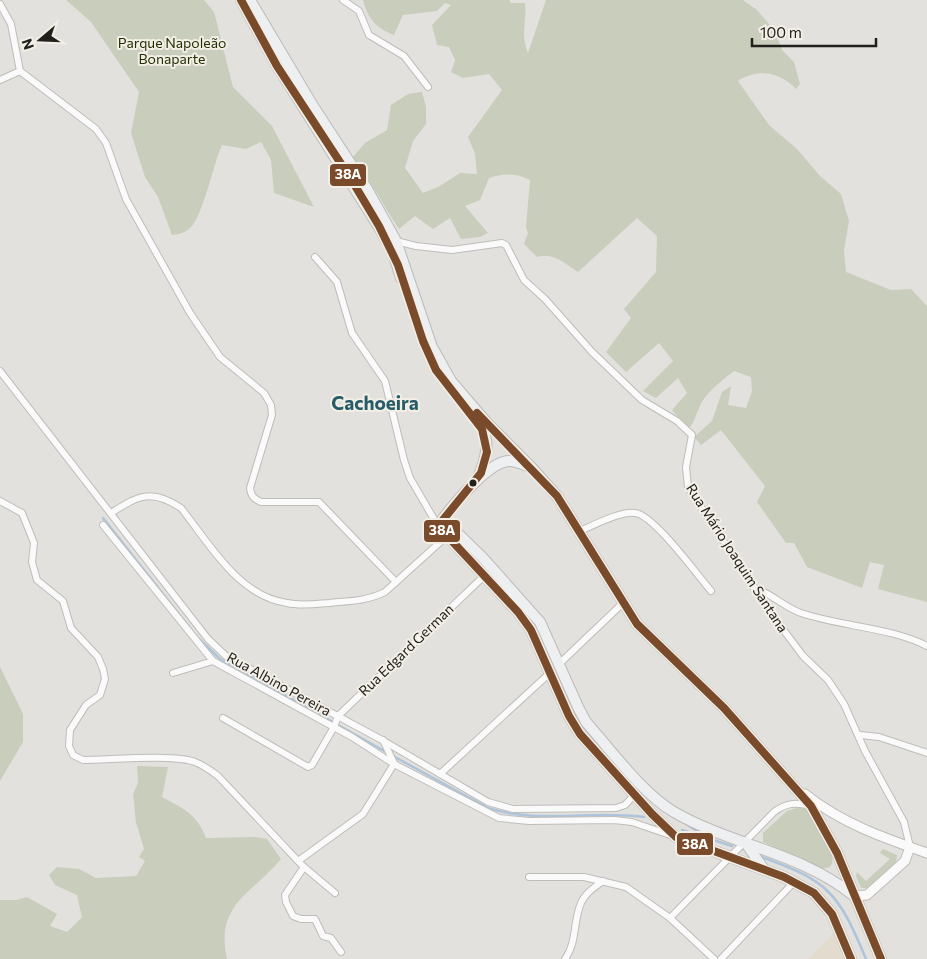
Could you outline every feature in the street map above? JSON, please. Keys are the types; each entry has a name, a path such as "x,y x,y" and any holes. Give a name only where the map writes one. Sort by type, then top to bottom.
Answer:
{"main road":[{"path":"241,0 276,64 393,252 425,348 444,383 481,425 486,446 484,462 476,481"},
{"path":"250,0 313,106 367,190 396,242 432,346 451,381 487,423 557,496 623,603 653,641 724,708 811,806 837,853 881,959"},
{"path":"532,468 506,461 476,481 440,523 540,622 568,716 580,734 635,794 676,836 796,882 814,893 832,914 852,959"},
{"path":"450,532 484,576 518,612 531,630 586,722 657,799 672,811 694,822 822,873 855,896 867,896 905,861 910,847"},
{"path":"793,785 822,808 860,828 927,853"},
{"path":"745,842 764,870"},
{"path":"822,873 834,867 837,853"}],"street":[{"path":"343,0 359,11 369,35 404,56 428,87"},
{"path":"0,4 11,24 20,72 96,129 106,143 126,199 190,313 220,357 264,393 271,405 272,415 250,488 255,500 261,502 319,502 396,582"},
{"path":"0,80 20,72"},
{"name":"Rua Mário Joaquim Santana","path":"396,242 452,250 498,242 506,246 524,280 545,299 592,352 642,400 676,421 692,435 686,467 688,487 754,588 804,656 828,680 844,704 860,736 865,751 904,822 910,847"},
{"path":"316,257 336,282 352,333 386,380 404,460 410,478 431,515 440,523"},
{"name":"Rua Albino Pereira","path":"0,372 217,650 336,722 393,761 499,818 529,822 614,820 632,822 676,836"},
{"path":"111,513 139,497 159,496 172,502 181,508 245,585 264,596 286,603 305,604 372,598 385,592 450,532"},
{"path":"0,501 22,513 34,543 32,562 37,580 63,601 71,628 98,657 103,668 105,679 100,695 86,705 70,730 69,746 73,755 83,760 177,758 194,761 205,766 218,776 304,867 336,893"},
{"path":"580,531 609,518 636,513 645,517 687,560 711,591"},
{"name":"Rua Albino Pereira","path":"103,525 213,660 336,722 382,740 488,802 513,809 616,808 625,805 635,794"},
{"name":"Rua Edgard German","path":"223,718 308,767 312,764 336,722 484,576"},
{"path":"754,588 769,593 785,606 802,613 892,635 927,646"},
{"path":"440,774 623,603"},
{"path":"174,673 213,660"},
{"path":"860,736 879,737 927,753"},
{"path":"298,861 363,814 393,761 382,740"},
{"path":"670,918 781,807 800,803 811,806"},
{"path":"304,867 287,890 286,902 297,918 315,919 323,936 331,938 342,952"},
{"path":"529,877 584,878 626,887 670,918 714,959"},
{"path":"565,959 572,945 581,902 589,891 603,881"},
{"path":"721,959 796,882"}],"shaded area":[{"path":"834,933 845,959 808,959"}],"green space":[{"name":"Parque Napoleão Bonaparte","path":"66,0 204,0 214,12 233,87 272,126 314,207 274,193 271,160 261,142 246,149 222,145 195,222 186,231 172,235 158,197 145,177 131,133 139,92 91,22"},
{"path":"363,0 509,0 511,3 525,3 524,40 528,53 546,0 743,0 757,10 775,31 782,50 794,62 800,84 796,89 783,79 761,73 753,74 738,81 769,125 797,149 820,176 841,194 849,221 844,250 846,272 891,290 911,289 927,306 927,602 878,589 884,565 870,562 862,588 807,567 794,543 786,543 757,502 765,486 721,430 701,445 694,437 712,421 722,392 731,386 728,405 746,408 752,391 751,377 734,371 724,379 705,397 694,422 688,429 672,410 687,393 678,378 656,398 643,391 673,361 659,343 626,372 606,352 631,318 624,309 656,272 657,236 637,218 578,272 554,257 537,257 524,244 528,233 526,227 530,180 520,176 500,175 489,178 480,200 465,206 488,233 480,237 461,239 450,218 433,229 415,216 399,229 352,158 365,143 387,130 391,105 408,94 422,92 426,107 426,124 413,141 405,168 423,193 440,186 460,173 477,174 475,154 468,137 502,90 489,74 463,78 451,72 455,60 449,47 437,45 432,25 451,5 445,3 437,11 403,15 394,35 382,29 370,18"},
{"path":"0,667 23,714 23,742 0,781"},
{"path":"137,766 168,767 162,797 189,813 198,823 206,838 255,837 267,839 281,859 238,902 231,913 226,925 227,959 0,959 0,900 17,900 27,897 57,914 50,926 67,932 82,917 77,895 55,885 49,875 57,867 79,869 96,878 136,876 145,861 139,857 144,849 136,822 133,794 138,783"},
{"path":"797,808 808,811 823,834 832,854 832,862 829,867 821,868 763,842 763,833 787,811"},
{"path":"883,849 897,855 896,862 867,888 861,888 856,876 857,872 866,881 890,859 880,853"}],"waterway":[{"path":"103,518 189,627"},
{"path":"523,612 542,638"},
{"path":"199,639 220,659 388,753"},
{"path":"549,654 579,719"},
{"path":"393,756 488,808 507,813 546,816 624,815 644,817"},
{"path":"686,824 703,835"},
{"path":"682,830 732,846"},
{"path":"759,856 801,873 828,892 847,918 866,959"}],"transit line":[{"name":"38A","path":"241,0 277,66 351,179 379,226 398,265 423,341 436,370 482,429 487,452 481,473 438,526 518,612 531,630 569,716 580,734 652,814 676,837 784,877 814,893 832,914 851,959"},
{"name":"38A","path":"477,413 557,496 637,624 724,708 811,806 837,853 881,959"}],"district":[{"name":"Cachoeira","path":"375,403"}]}
